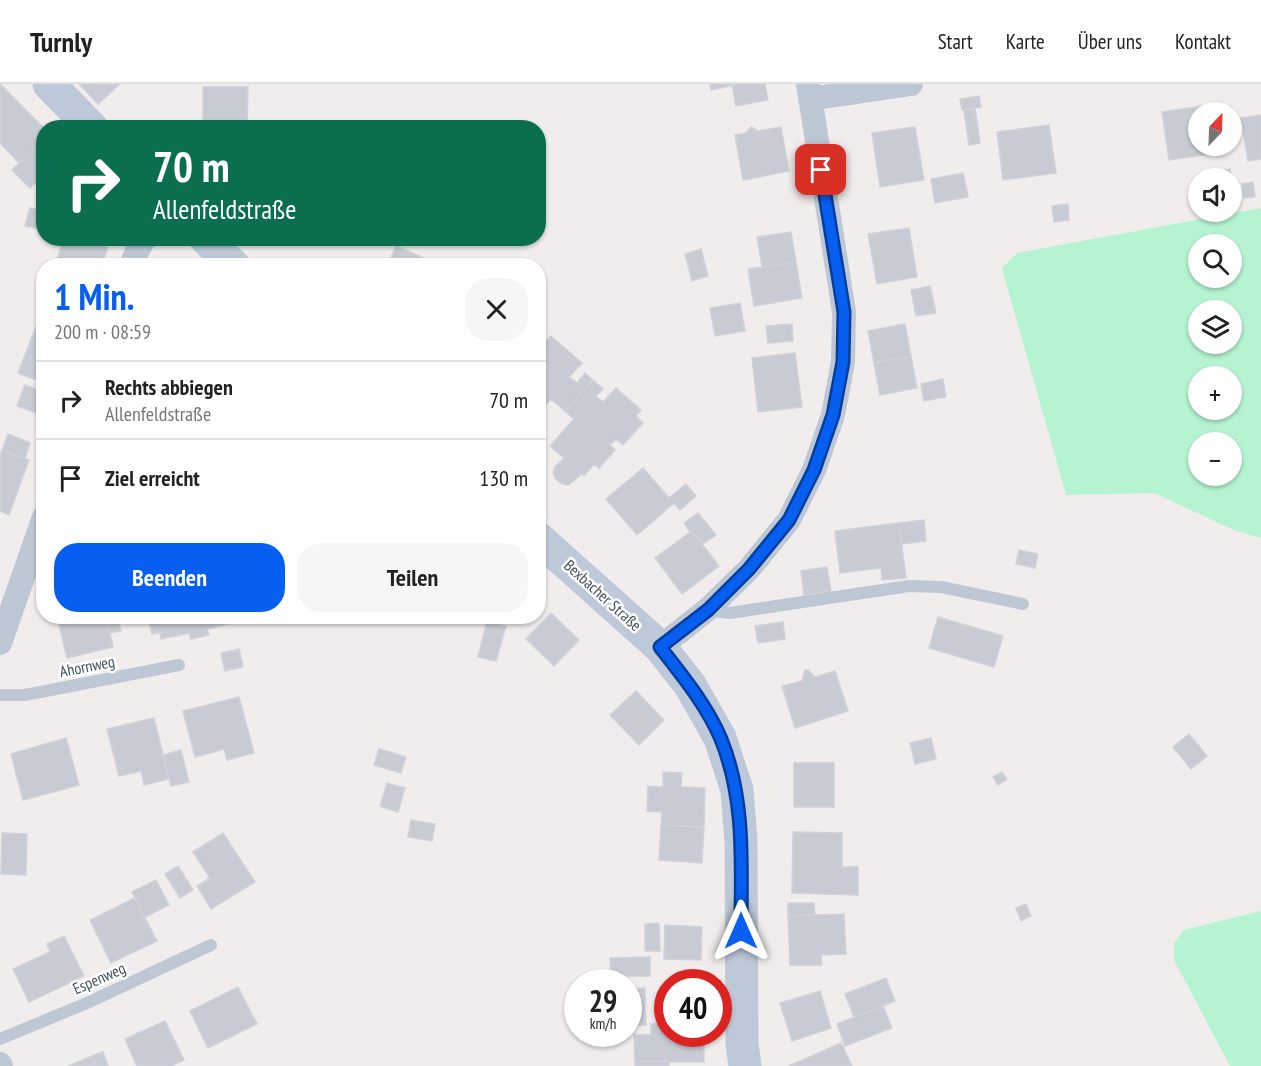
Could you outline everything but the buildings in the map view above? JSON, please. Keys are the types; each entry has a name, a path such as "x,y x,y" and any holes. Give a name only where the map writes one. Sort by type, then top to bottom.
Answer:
{"street":[{"path":"49,84 84,120"},
{"path":"660,647 708,610 749,569 789,520 814,470 833,415 843,362 844,312 809,92 911,84"},
{"path":"213,246 226,258"},
{"path":"0,643 36,540"},
{"name":"Bexbacher Straße","path":"546,545 660,647 690,685 720,738 736,790 741,841 742,1044 745,1066"}],"lane":[{"path":"708,610 730,613 909,586 941,587 1023,604"},
{"name":"Ahornweg","path":"0,694 25,695 179,664"},
{"name":"Espenweg","path":"0,1039 87,1003 210,945"}],"green space":[{"path":"1261,208 1261,538 1236,531 1154,493 1066,495 1002,268 1017,253 1188,221 1242,222 1242,212"},
{"path":"1261,911 1261,1066 1230,1066 1174,960 1174,943 1184,930"}],"route":[{"path":"741,931 741,841 736,790 720,738 690,685 660,647 708,610 749,569 789,520 814,470 833,415 843,362 844,312 821,170"}]}
